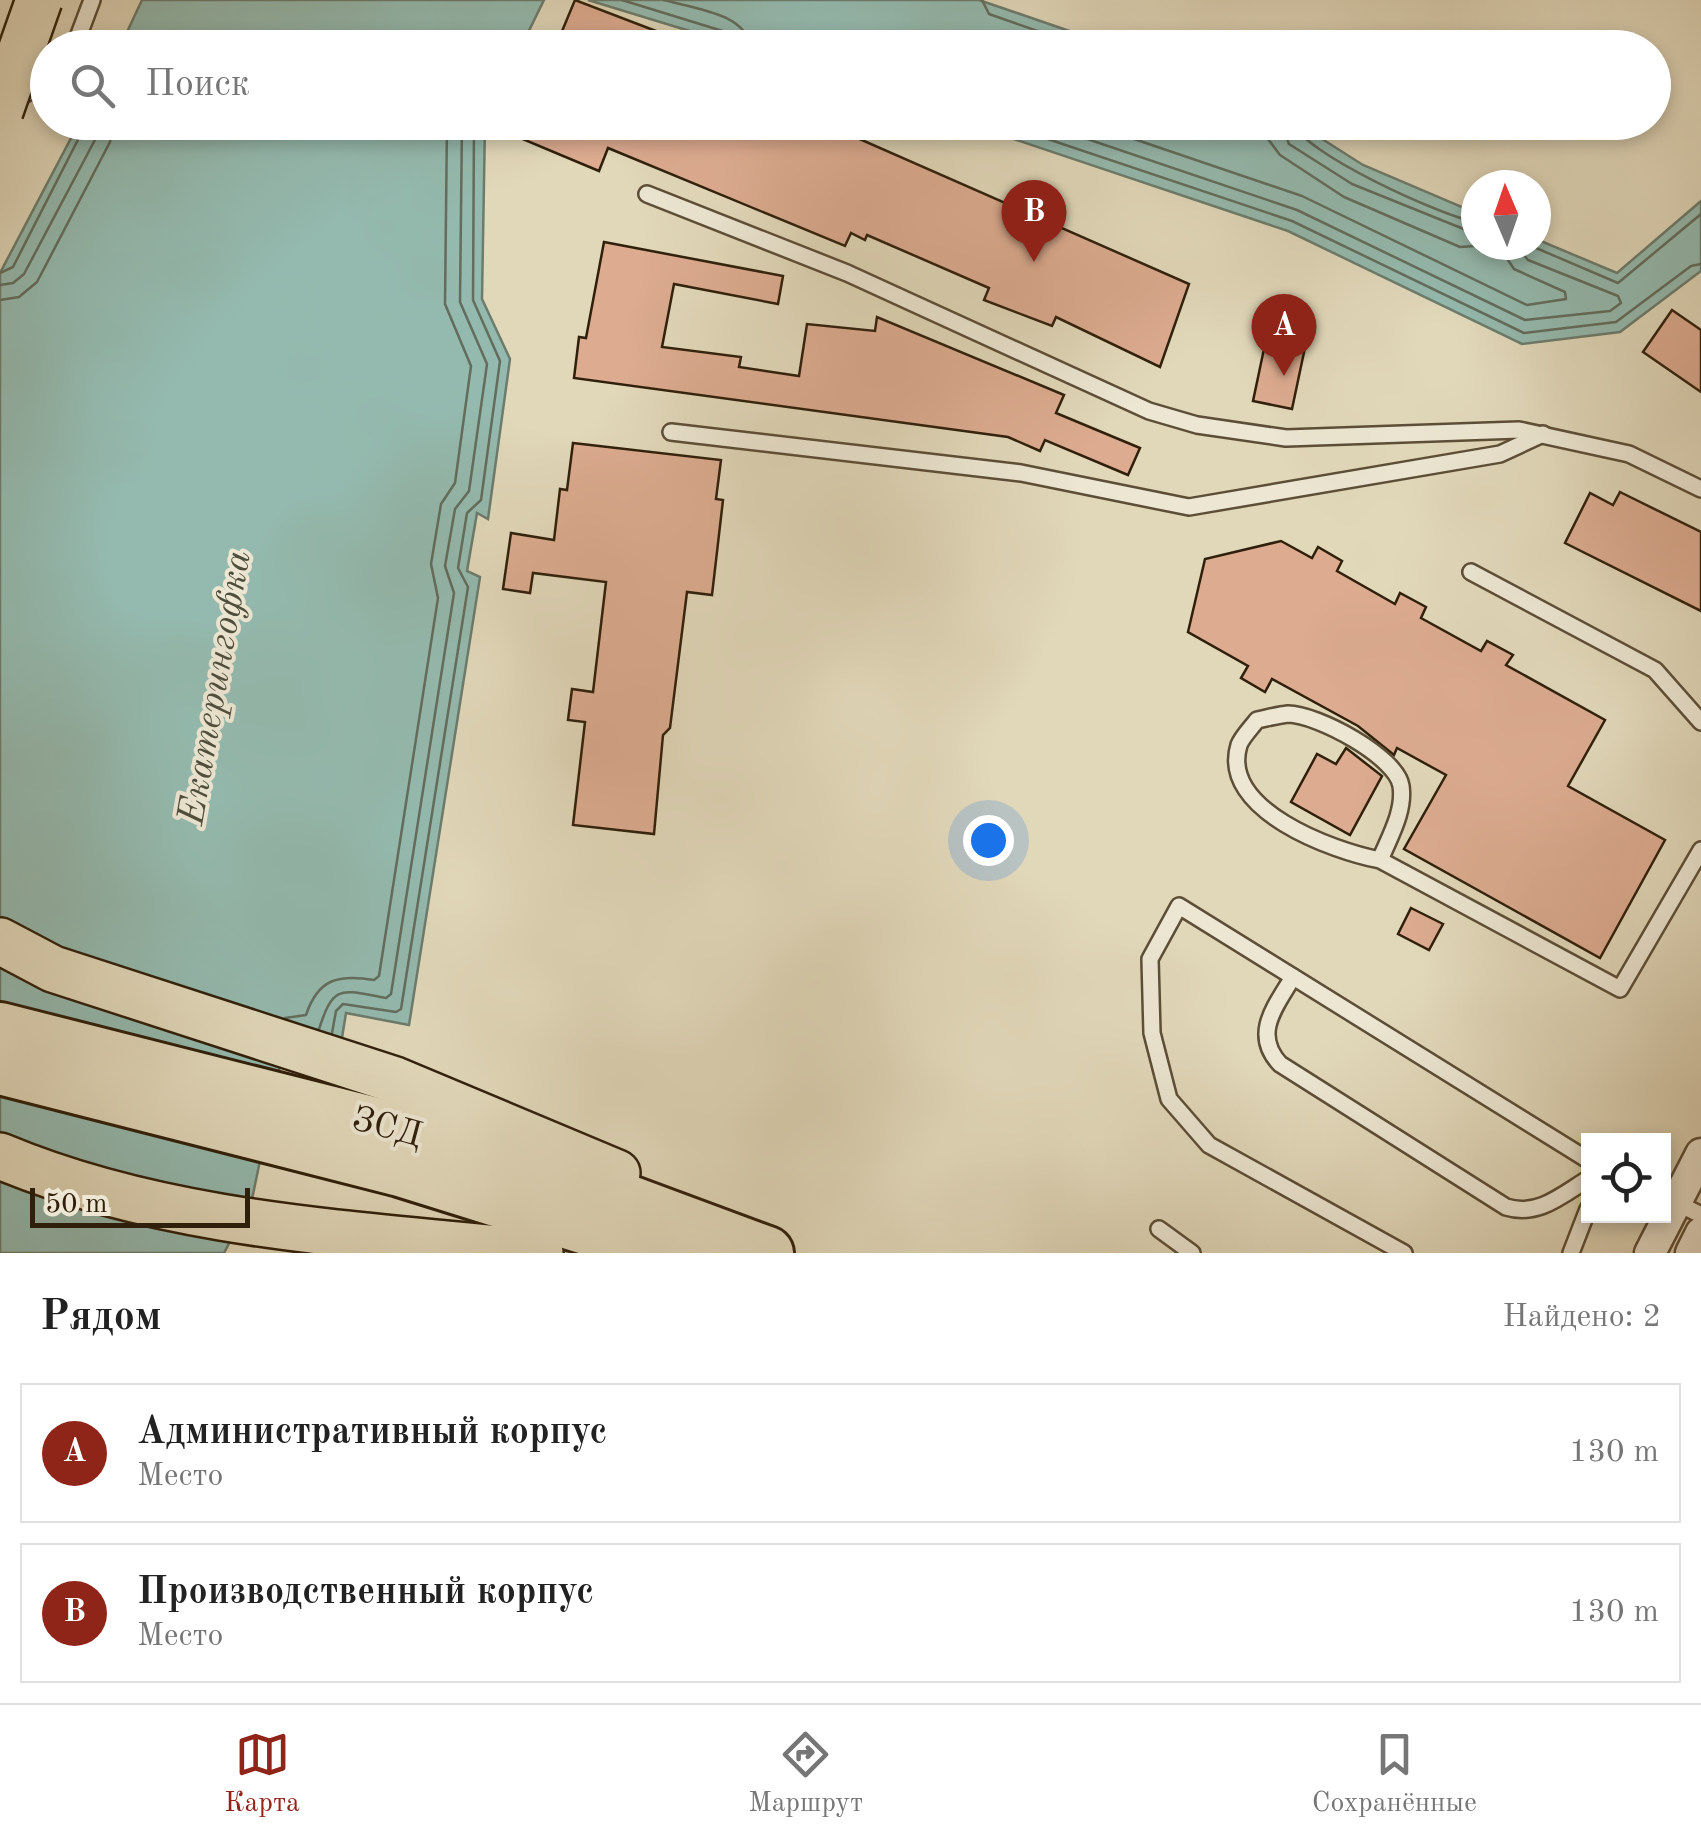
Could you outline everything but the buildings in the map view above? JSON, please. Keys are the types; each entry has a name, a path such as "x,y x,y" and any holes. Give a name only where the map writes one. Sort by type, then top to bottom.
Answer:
{"highway":[{"name":"ЗСД","path":"0,1028 384,1126 570,1180 766,1253"},
{"name":"ЗСД","path":"0,1068 400,1170 666,1253"}],"main road":[{"path":"0,107 39,0"},
{"path":"0,941 53,969 395,1080 666,1194 786,1253"},
{"path":"0,1156 69,1185 263,1224 540,1253"}],"street":[{"path":"1650,1253 1680,1204 1701,1154"},
{"path":"1692,1253 1701,1234"}],"lane":[{"path":"81,30 92,0"},
{"path":"0,107 30,93"},
{"path":"647,194 847,273 1149,411 1197,425 1286,438 1519,430 1630,454 1701,488"},
{"path":"671,432 1021,473 1189,507 1500,454 1543,434"},
{"path":"1471,572 1655,670 1701,722"},
{"path":"1380,860 1402,804 1401,782 1389,762 1320,722 1289,714 1258,720 1239,745 1239,780 1262,809 1337,852 1380,860 1620,989 1701,850"},
{"path":"1404,1253 1210,1144 1168,1099 1152,1033 1150,959 1179,906 1581,1156"},
{"path":"1293,977 1264,1034 1268,1051 1280,1064 1506,1208 1522,1212 1538,1209 1581,1183"},
{"path":"1571,1253 1583,1223"},
{"path":"1160,1229 1192,1253"}],"water":[{"path":"142,0 544,0 529,30 128,30"},
{"path":"588,0 979,0 1066,30 686,30"},
{"name":"Екатерингофка","path":"70,140 485,140 482,299 510,359 488,519 477,513 467,571 480,577 409,1025 346,1013 340,1050 282,1056 252,1199 224,1253 0,1253 0,273"},
{"path":"1017,140 1324,140 1363,165 1461,207 1461,260 1551,260 1551,245 1617,273 1701,201 1701,271 1620,332 1522,344 1288,231"}],"place":[{"name":"Производственный корпус","path":"1034,262"},
{"name":"Административный корпус","path":"1284,376"}]}
